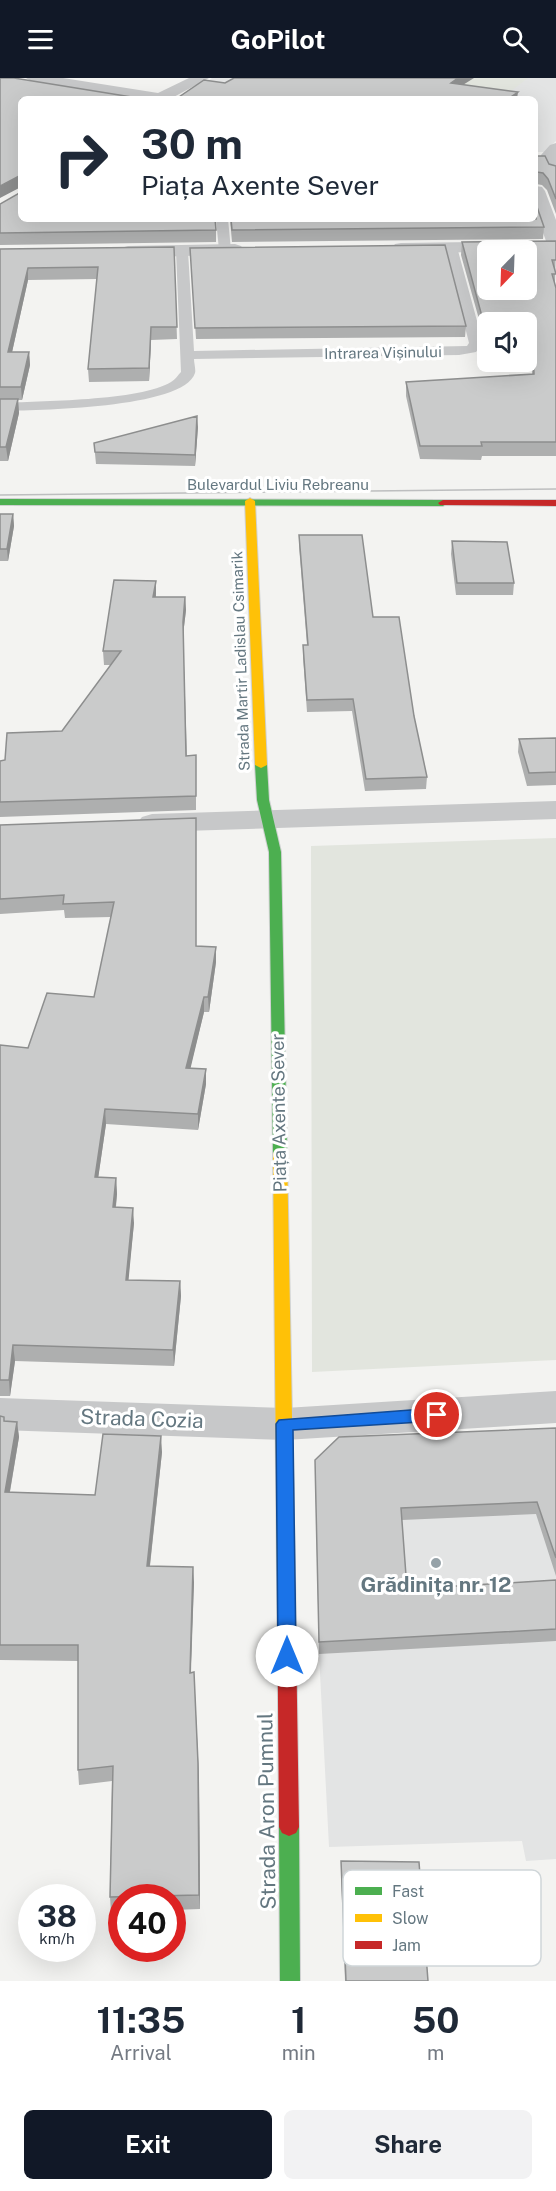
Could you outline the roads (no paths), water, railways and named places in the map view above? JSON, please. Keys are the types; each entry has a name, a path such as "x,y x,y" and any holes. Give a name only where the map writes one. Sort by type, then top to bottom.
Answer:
{"street":[{"path":"34,78 146,96"},
{"path":"162,96 201,78"},
{"path":"556,148 549,156 556,171"},
{"path":"538,188 556,186"},
{"path":"388,248 556,245 538,194"},
{"path":"114,252 248,250"},
{"name":"Strada Martir Ladislau Csimarik","path":"250,501 263,800 267,820"},
{"name":"Bulevardul Liviu Rebreanu","path":"0,502 556,502"},
{"path":"127,824 556,810"},
{"name":"Piața Axente Sever","path":"267,820 275,852 285,1424"},
{"path":"285,1424 556,1407"},
{"name":"Strada Cozia","path":"0,1414 285,1424"},
{"name":"Strada Aron Pumnul","path":"285,1424 290,1981"}],"lane":[{"path":"222,222 225,250"},
{"name":"Intrarea Vișinului","path":"189,355 471,349 476,342 451,247"},
{"path":"0,407 88,403 153,394 176,385 188,373 189,355 182,251"}],"tram line":[{"path":"0,495 556,489"}],"place":[{"name":"Grădinița nr. 12","path":"436,1563"}]}
